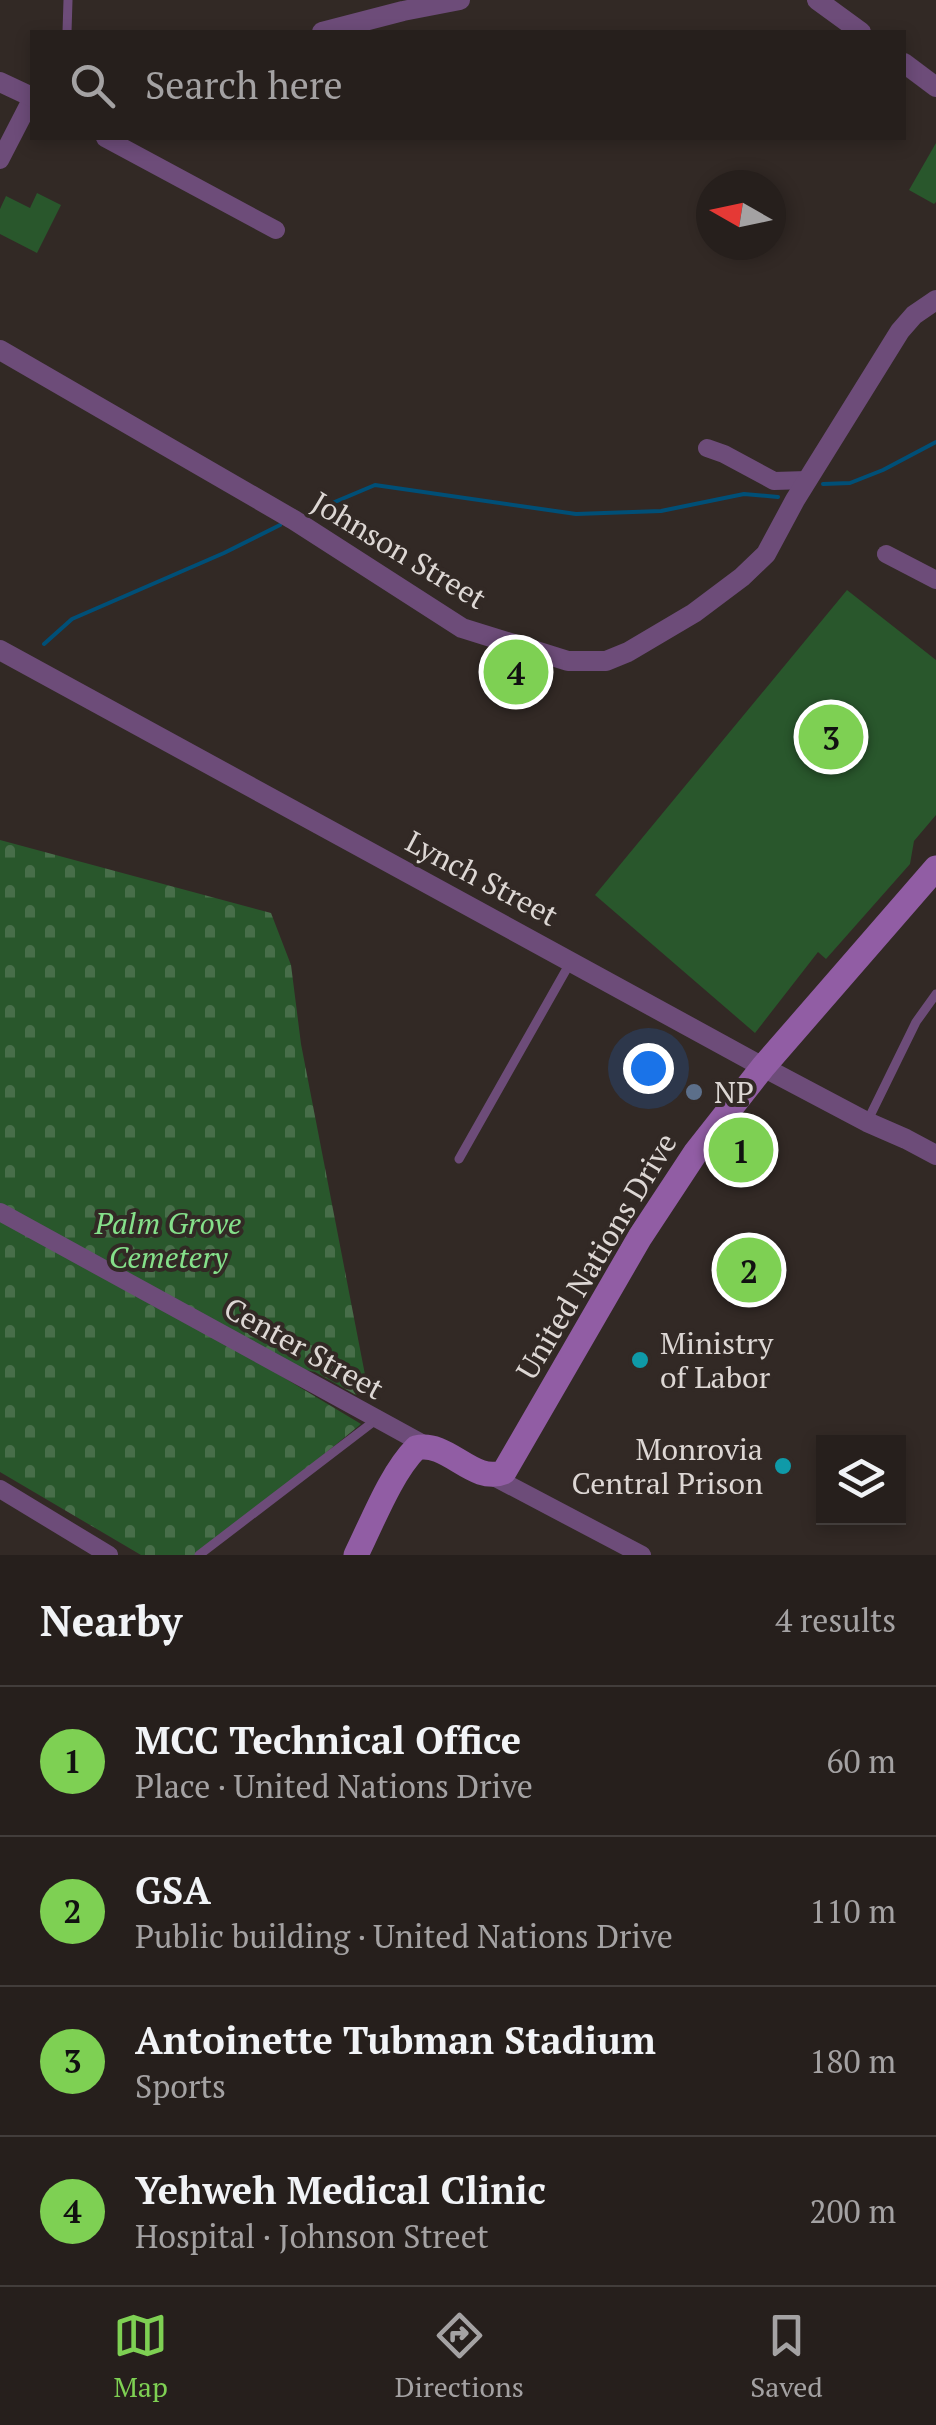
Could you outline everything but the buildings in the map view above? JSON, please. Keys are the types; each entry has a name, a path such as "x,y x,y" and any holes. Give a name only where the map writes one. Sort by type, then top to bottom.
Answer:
{"main road":[{"name":"United Nations Drive","path":"492,1476 499,1476 508,1467 640,1237 696,1152 936,868"},
{"path":"356,1555 416,1448 432,1446 492,1476"}],"street":[{"path":"380,0 403,11"},
{"path":"330,30 460,0"},
{"path":"817,0 859,30"},
{"path":"906,64 936,87"},
{"path":"0,82 30,96"},
{"path":"0,160 30,101"},
{"path":"109,140 276,230"},
{"name":"Johnson Street","path":"0,350 294,520 462,628 568,661 606,661 694,613 766,554 900,330 936,300"},
{"path":"708,448 774,481 808,480"},
{"path":"886,554 936,580"},
{"name":"Lynch Street","path":"0,650 764,1067 936,1155"},
{"name":"Center Street","path":"0,1212 425,1445"},
{"path":"492,1476 642,1555"},
{"path":"0,1489 109,1555"}],"lane":[{"path":"66,30 68,0"},
{"path":"459,1159 571,960"},
{"path":"867,1122 916,1022 936,994"},
{"path":"199,1555 378,1419"}],"green space":[{"path":"936,143 936,202 934,204 909,190"},
{"path":"37,193 61,205 37,253 0,234 0,209 6,196 30,208"},
{"path":"847,590 936,660 936,815 914,841 910,864 826,959 818,952 755,1033 595,895"},
{"name":"Palm Grove Cemetery","path":"0,840 271,913 291,965 301,1044 367,1385 356,1395 315,1372 281,1365 276,1373 361,1424 201,1555 141,1555 0,1472"}],"waterway":[{"path":"823,484 850,483 936,442"},
{"path":"311,512 375,485 576,514 661,511 744,494 778,497"},
{"path":"44,644 72,619 280,525"}],"place":[{"name":"Yehweh Medical Clinic","path":"516,672"},
{"name":"Antoinette Tubman Stadium","path":"831,737"},
{"name":"NP","path":"694,1092"},
{"name":"MCC Technical Office","path":"741,1150"},
{"name":"GSA","path":"749,1270"},
{"name":"Ministry of Labor","path":"640,1360"},
{"name":"Monrovia Central Prison","path":"783,1466"}]}
